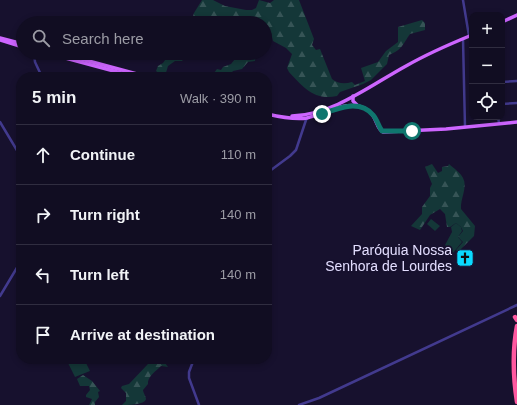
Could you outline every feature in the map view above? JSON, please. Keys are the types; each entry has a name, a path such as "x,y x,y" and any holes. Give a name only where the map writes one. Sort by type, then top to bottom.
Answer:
{"highway":[{"path":"517,326 513,376 517,402"},
{"path":"510,352 515,345"}],"main road":[{"path":"505,21 517,15"},
{"path":"272,113 292,116 307,116 322,111 353,96 406,65 469,36"},
{"path":"0,39 16,43"},
{"path":"73,60 117,72"},
{"path":"84,60 129,72"},
{"path":"353,96 353,101 358,106 372,113 382,131 465,127 517,122"},
{"path":"347,99 350,101 349,106"},
{"path":"272,114 286,118 307,116 342,107 358,106"}],"street":[{"path":"463,0 469,26"},
{"path":"463,39 465,127"},
{"path":"36,60 40,72"},
{"path":"505,82 517,81"},
{"path":"505,104 517,103"},
{"path":"272,169 294,152 299,144 307,116"},
{"path":"0,122 16,149"},
{"path":"0,295 16,270"},
{"path":"298,405 319,398 517,305"},
{"path":"192,364 189,372 189,378 199,405"}],"green space":[{"path":"202,0 213,0 225,6 252,10 256,8 259,0 270,3 274,0 299,0 314,39 312,45 316,50 320,49 332,79 342,83 352,82 355,85 365,81 361,68 378,62 386,51 398,42 398,27 422,20 425,23 425,30 410,34 400,49 389,55 387,64 371,80 340,92 337,96 329,97 315,95 310,92 304,88 289,72 287,68 292,54 286,48 273,41 272,16 193,16"},
{"path":"165,60 183,60 175,61 168,66 166,72 157,72 156,71 158,66"},
{"path":"234,60 255,60 248,62 242,69 232,72 215,72 217,69 221,70 223,67 231,64"},
{"path":"432,164 438,173 442,171 442,167 448,166 449,164 463,178 465,185 461,209 475,226 474,236 458,252 456,250 463,242 458,237 463,231 456,223 450,227 447,227 445,214 440,209 430,215 420,230 411,226 422,214 422,207 430,196 430,188 432,184 425,167"},
{"path":"431,219 440,226 435,231 427,224"},
{"path":"456,223 461,227 462,231 458,237 462,242 453,253 445,245 452,232 451,227"},
{"path":"68,364 86,364 90,371 75,377"},
{"path":"148,364 166,364 168,367 161,366 150,377 148,384 143,390 146,398 145,401 136,404 122,405 126,401 126,393 121,388 122,386 129,384"},
{"path":"83,375 92,381 100,391 98,392 99,397 95,402 95,405 89,405 92,399 86,397 90,390 89,386 80,386 77,379"}],"place":[{"name":"Paróquia Nossa Senhora de Lourdes","path":"465,258"}],"route":[{"path":"322,114 342,107 358,106 366,109 374,115 379,127 384,132 412,131"}]}
